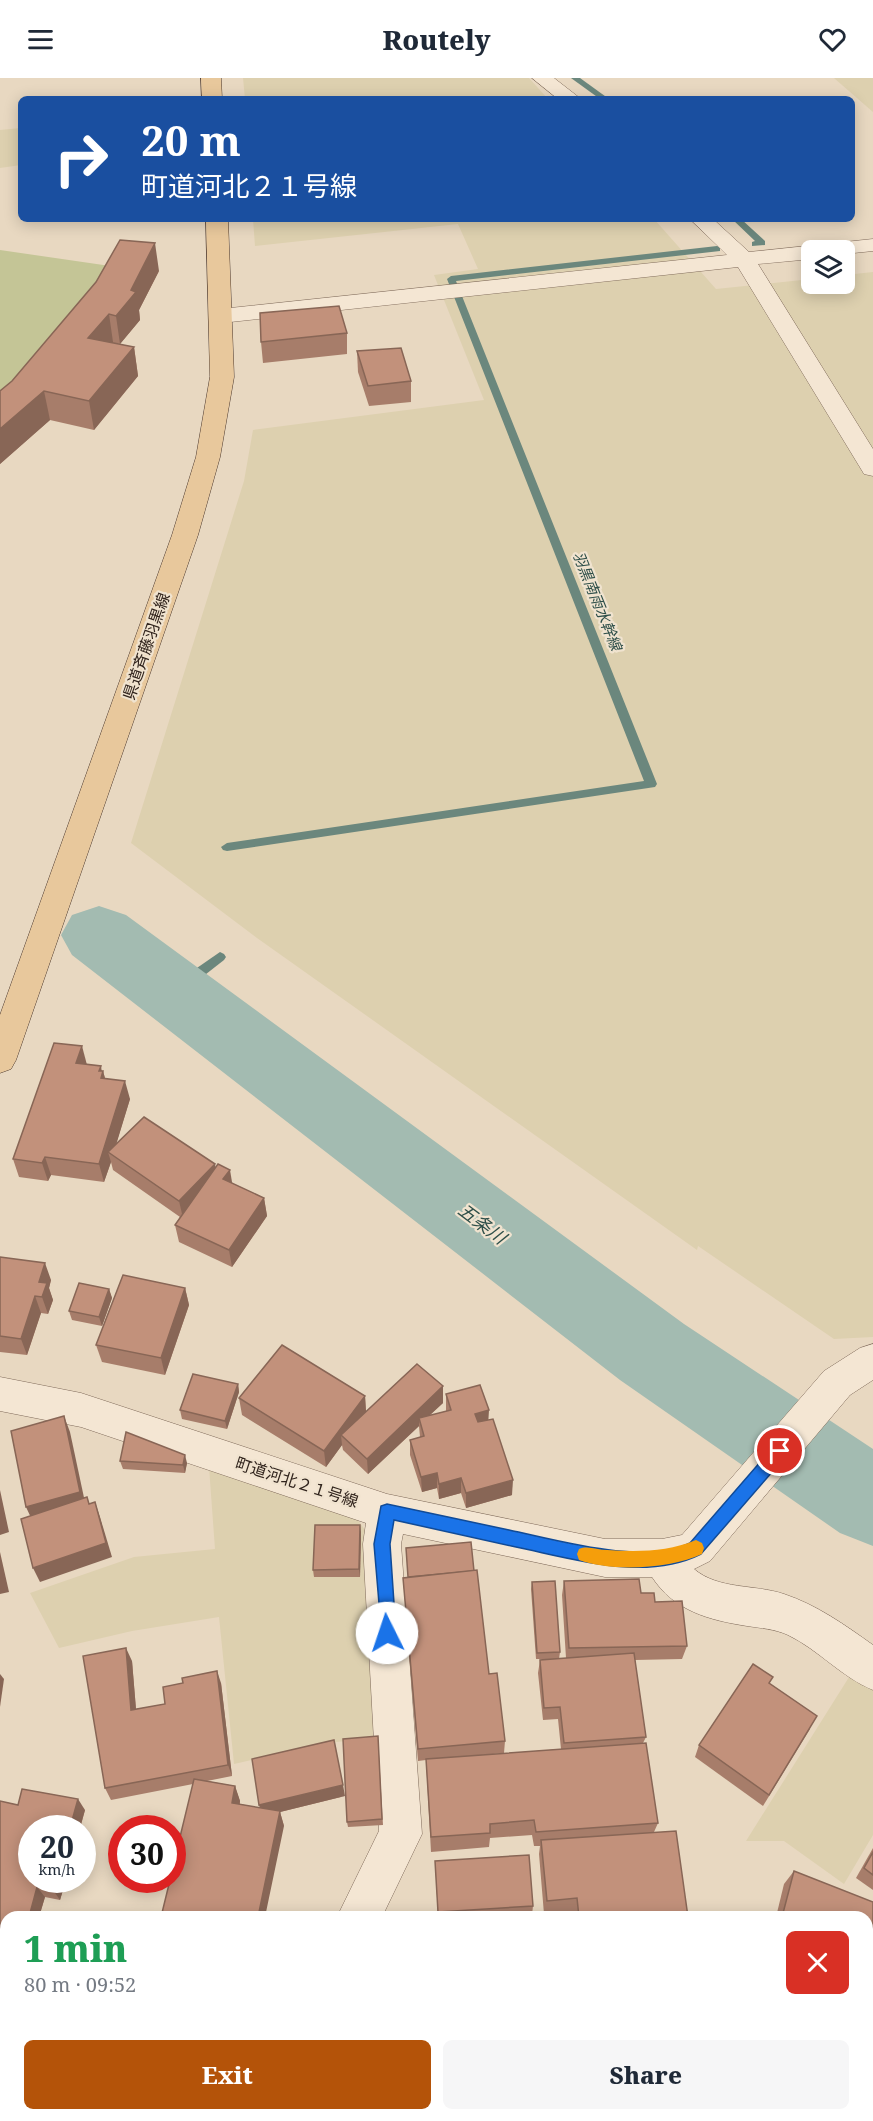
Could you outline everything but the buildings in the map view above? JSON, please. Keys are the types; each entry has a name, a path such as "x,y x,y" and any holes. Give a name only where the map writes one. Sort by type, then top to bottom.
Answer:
{"main road":[{"path":"211,78 212,96"},
{"name":"県道斉藤羽黒線","path":"0,1060 84,827 203,478 222,377 217,222"}],"street":[{"path":"542,78 567,96"},
{"path":"704,222 744,259 873,469"},
{"path":"855,247 873,245"},
{"path":"221,316 801,253"},
{"name":"町道河北２１号線","path":"0,1394 81,1410 387,1512 605,1558 662,1558 682,1555 696,1548 837,1383 873,1360"},
{"path":"362,1911 401,1834 382,1544 387,1512"},
{"path":"662,1558 680,1586 716,1601 781,1612 802,1621 873,1671"}],"shaded area":[{"path":"243,78 529,78 545,96 245,96"},
{"path":"834,78 873,78 873,112"},
{"path":"18,128 18,165 0,168 0,130"},
{"path":"253,222 657,222 716,289 801,280 801,294 855,294 855,274 873,272 873,1337 834,1339 698,1246 697,1250 257,938 131,843 244,481 253,430 484,400 434,275 478,269 458,224 255,246"},
{"path":"209,1467 358,1520 367,1533 380,1738 325,1743 234,1764 219,1617 132,1631 59,1648 30,1593 134,1557 215,1549"},
{"path":"851,1674 873,1690 873,1835 844,1884 784,1841 746,1841"}],"green space":[{"path":"0,250 124,268 0,425"}],"waterway":[{"name":"羽黒南雨水幹線","path":"575,78 601,96"},
{"name":"羽黒南雨水幹線","path":"739,222 762,243 755,244"},
{"name":"羽黒南雨水幹線","path":"227,847 651,784 451,279 717,249"},
{"name":"五条川","path":"99,935 652,1352 873,1502"},
{"name":"羽黒南雨水幹線","path":"173,992 220,957"}],"slow traffic":[{"path":"585,1554 605,1558 662,1558 682,1555 696,1548"}],"route":[{"path":"387,1633 382,1544 387,1512 605,1558 662,1558 682,1555 696,1548 780,1451"}]}
